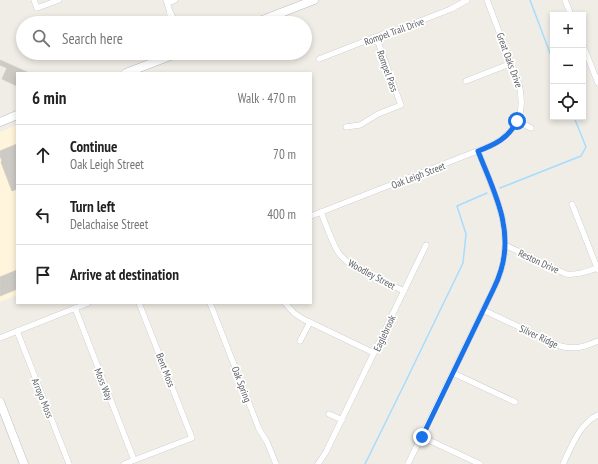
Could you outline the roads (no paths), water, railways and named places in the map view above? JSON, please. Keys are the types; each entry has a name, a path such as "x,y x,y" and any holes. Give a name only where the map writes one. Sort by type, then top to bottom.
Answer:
{"main road":[{"path":"273,16 314,0"},
{"path":"129,72 160,60"},
{"path":"0,122 16,115"},
{"path":"0,402 24,464"}],"street":[{"path":"34,0 37,8 59,0"},
{"path":"172,16 167,1 175,0"},
{"name":"Rompel Trail Drive","path":"319,59 376,36 397,30 451,9 467,0"},
{"name":"Great Oaks Drive","path":"488,0 519,84 521,93 521,109 517,121"},
{"path":"565,0 570,12"},
{"name":"Rompel Pass","path":"346,127 360,125 378,114 401,105 376,36"},
{"path":"584,48 598,84"},
{"path":"466,81 512,63"},
{"path":"517,121 531,128"},
{"name":"Oak Leigh Street","path":"312,216 499,142 513,129 517,121"},
{"path":"408,464 493,290 501,270 505,253 506,235 502,216 478,151"},
{"path":"572,204 598,270"},
{"name":"Woodley Street","path":"321,212 333,242 344,259 357,269 404,291"},
{"name":"Eaglebrook","path":"318,464 326,452 342,420 426,245"},
{"name":"Reston Drive","path":"505,245 566,274 584,273 598,270"},
{"path":"0,338 85,304"},
{"name":"Bent Moss","path":"134,460 192,438 139,304"},
{"name":"Oak Spring","path":"210,304 259,429 267,442 276,464"},
{"path":"286,304 294,313 310,322 374,353"},
{"name":"Moss Way","path":"74,308 134,460"},
{"name":"Silver Ridge","path":"483,310 560,346 576,348 598,341"},
{"path":"300,341 310,322"},
{"name":"Arroyo Moss","path":"16,331 69,464"},
{"path":"453,373 515,402"},
{"path":"329,414 342,420"},
{"path":"563,464 580,430 586,422 598,415"},
{"path":"422,437 480,464"},
{"path":"124,464 134,460"}],"waterway":[{"path":"530,0 550,53"},
{"path":"500,188 581,156 586,147 575,120"},
{"path":"365,464 463,263 466,234 457,206 487,193"}]}
